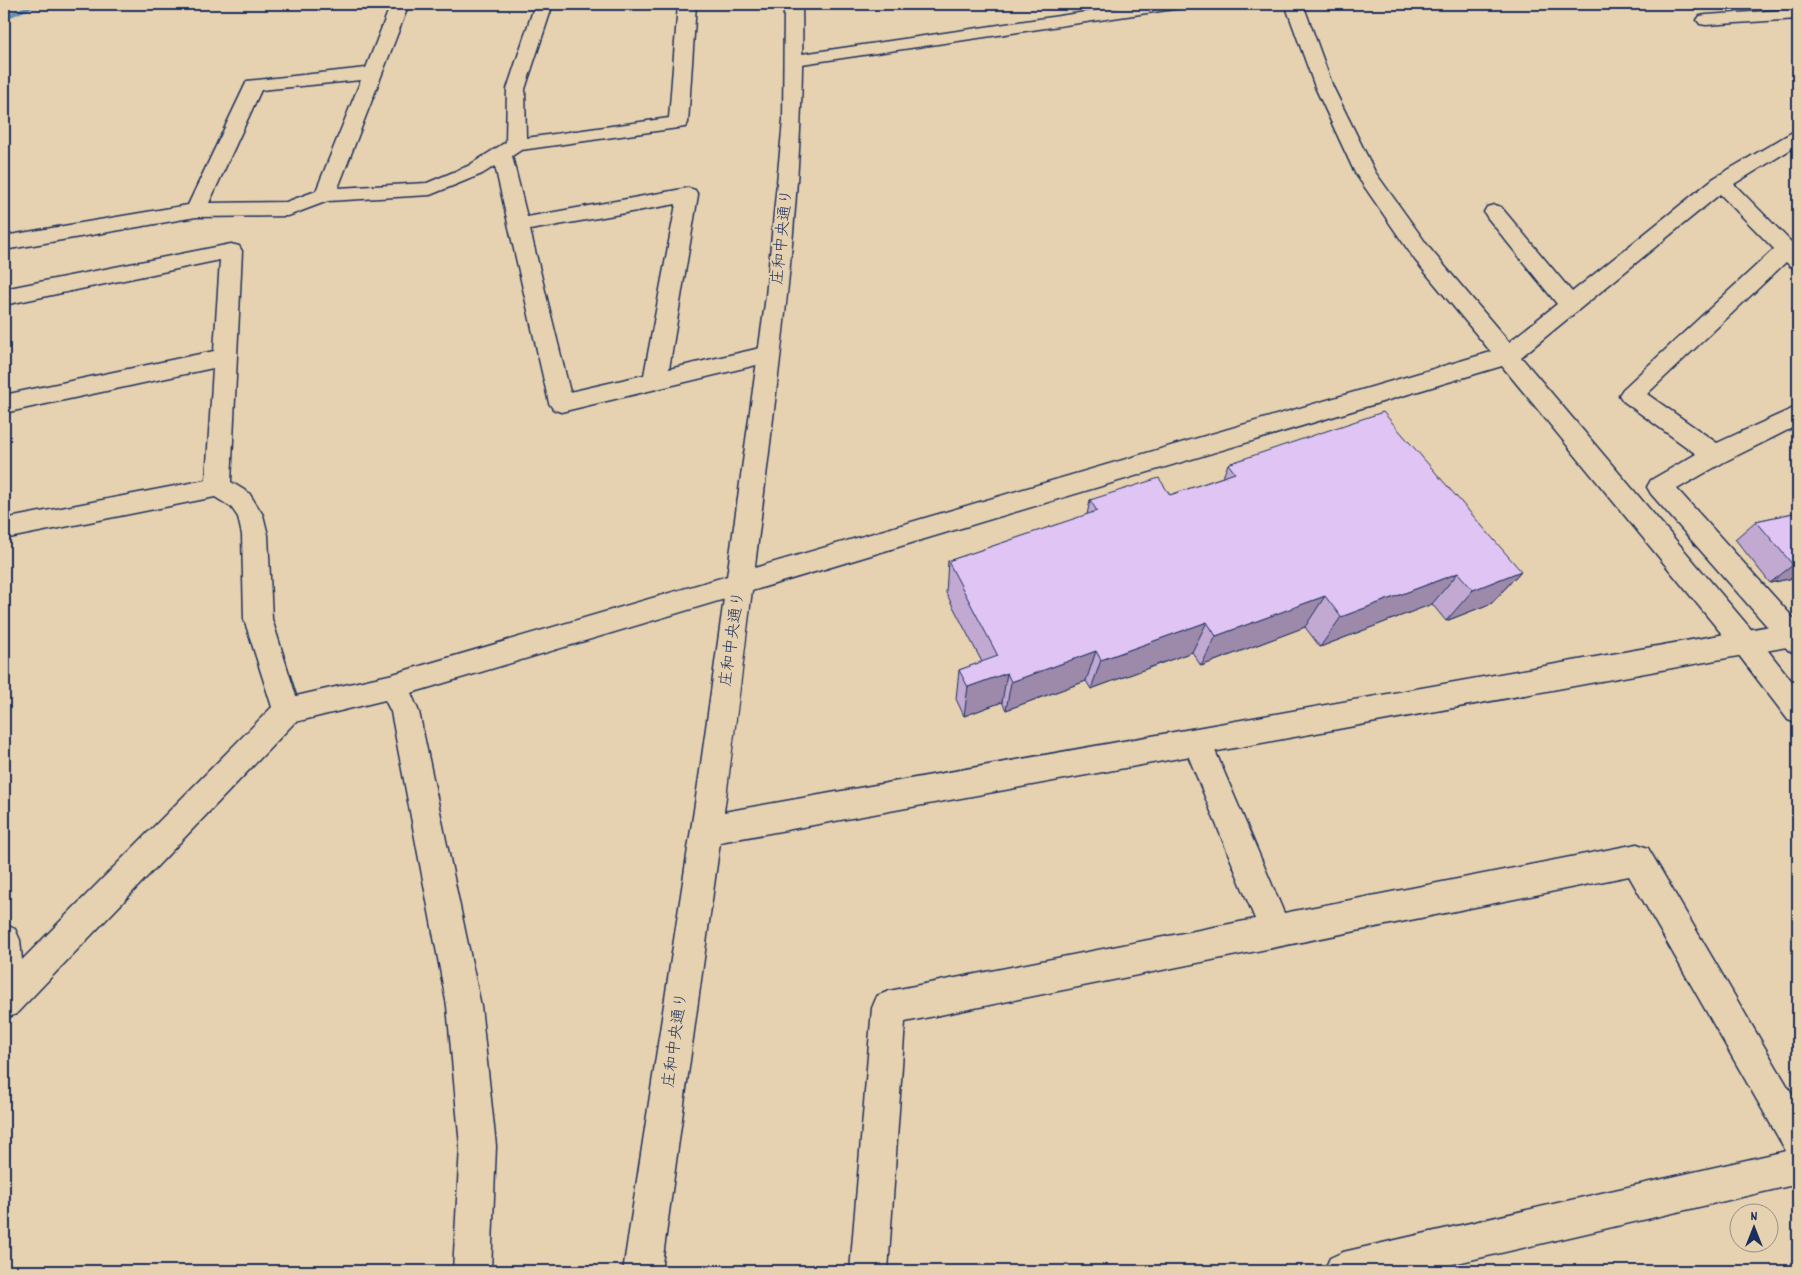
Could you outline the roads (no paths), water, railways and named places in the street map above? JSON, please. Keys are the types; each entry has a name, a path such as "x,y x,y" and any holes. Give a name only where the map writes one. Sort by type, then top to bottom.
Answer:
{"street":[{"path":"325,194 371,73 400,4"},
{"path":"544,4 516,89 509,150 519,225 561,403 769,354"},
{"path":"4,243 196,210 288,208 325,194 430,189 475,170 509,150 678,123 687,4"},
{"name":"庄和中央通り","path":"642,1271 740,584 781,263 793,138 795,60 793,4"},
{"path":"795,60 1174,4"},
{"path":"1294,4 1324,86 1365,173 1423,255 1745,642 1798,711"},
{"path":"1706,20 1798,14"},
{"path":"196,210 254,85 371,73"},
{"path":"7,998 288,711 393,686 1507,356 1721,184 1798,137"},
{"path":"1715,455 1631,395 1793,255 1721,184"},
{"path":"519,225 688,195 655,381"},
{"path":"1494,212 1570,305"},
{"path":"4,297 231,251 218,487"},
{"path":"4,404 225,357"},
{"path":"1796,636 1660,487 1715,455 1798,415"},
{"path":"4,529 218,487 240,500 250,515 255,535 258,619 288,711"},
{"path":"706,830 1198,743 1745,642 1796,636"},
{"path":"393,686 404,712 464,1006 478,1146 472,1271"},
{"path":"1198,743 1276,932"},
{"path":"869,1271 889,1008 1276,932 1637,858 1798,1138"},
{"path":"4,940 7,998"},
{"path":"1343,1271 1798,1166"}],"waterway":[{"path":"4,18 37,4"}]}
